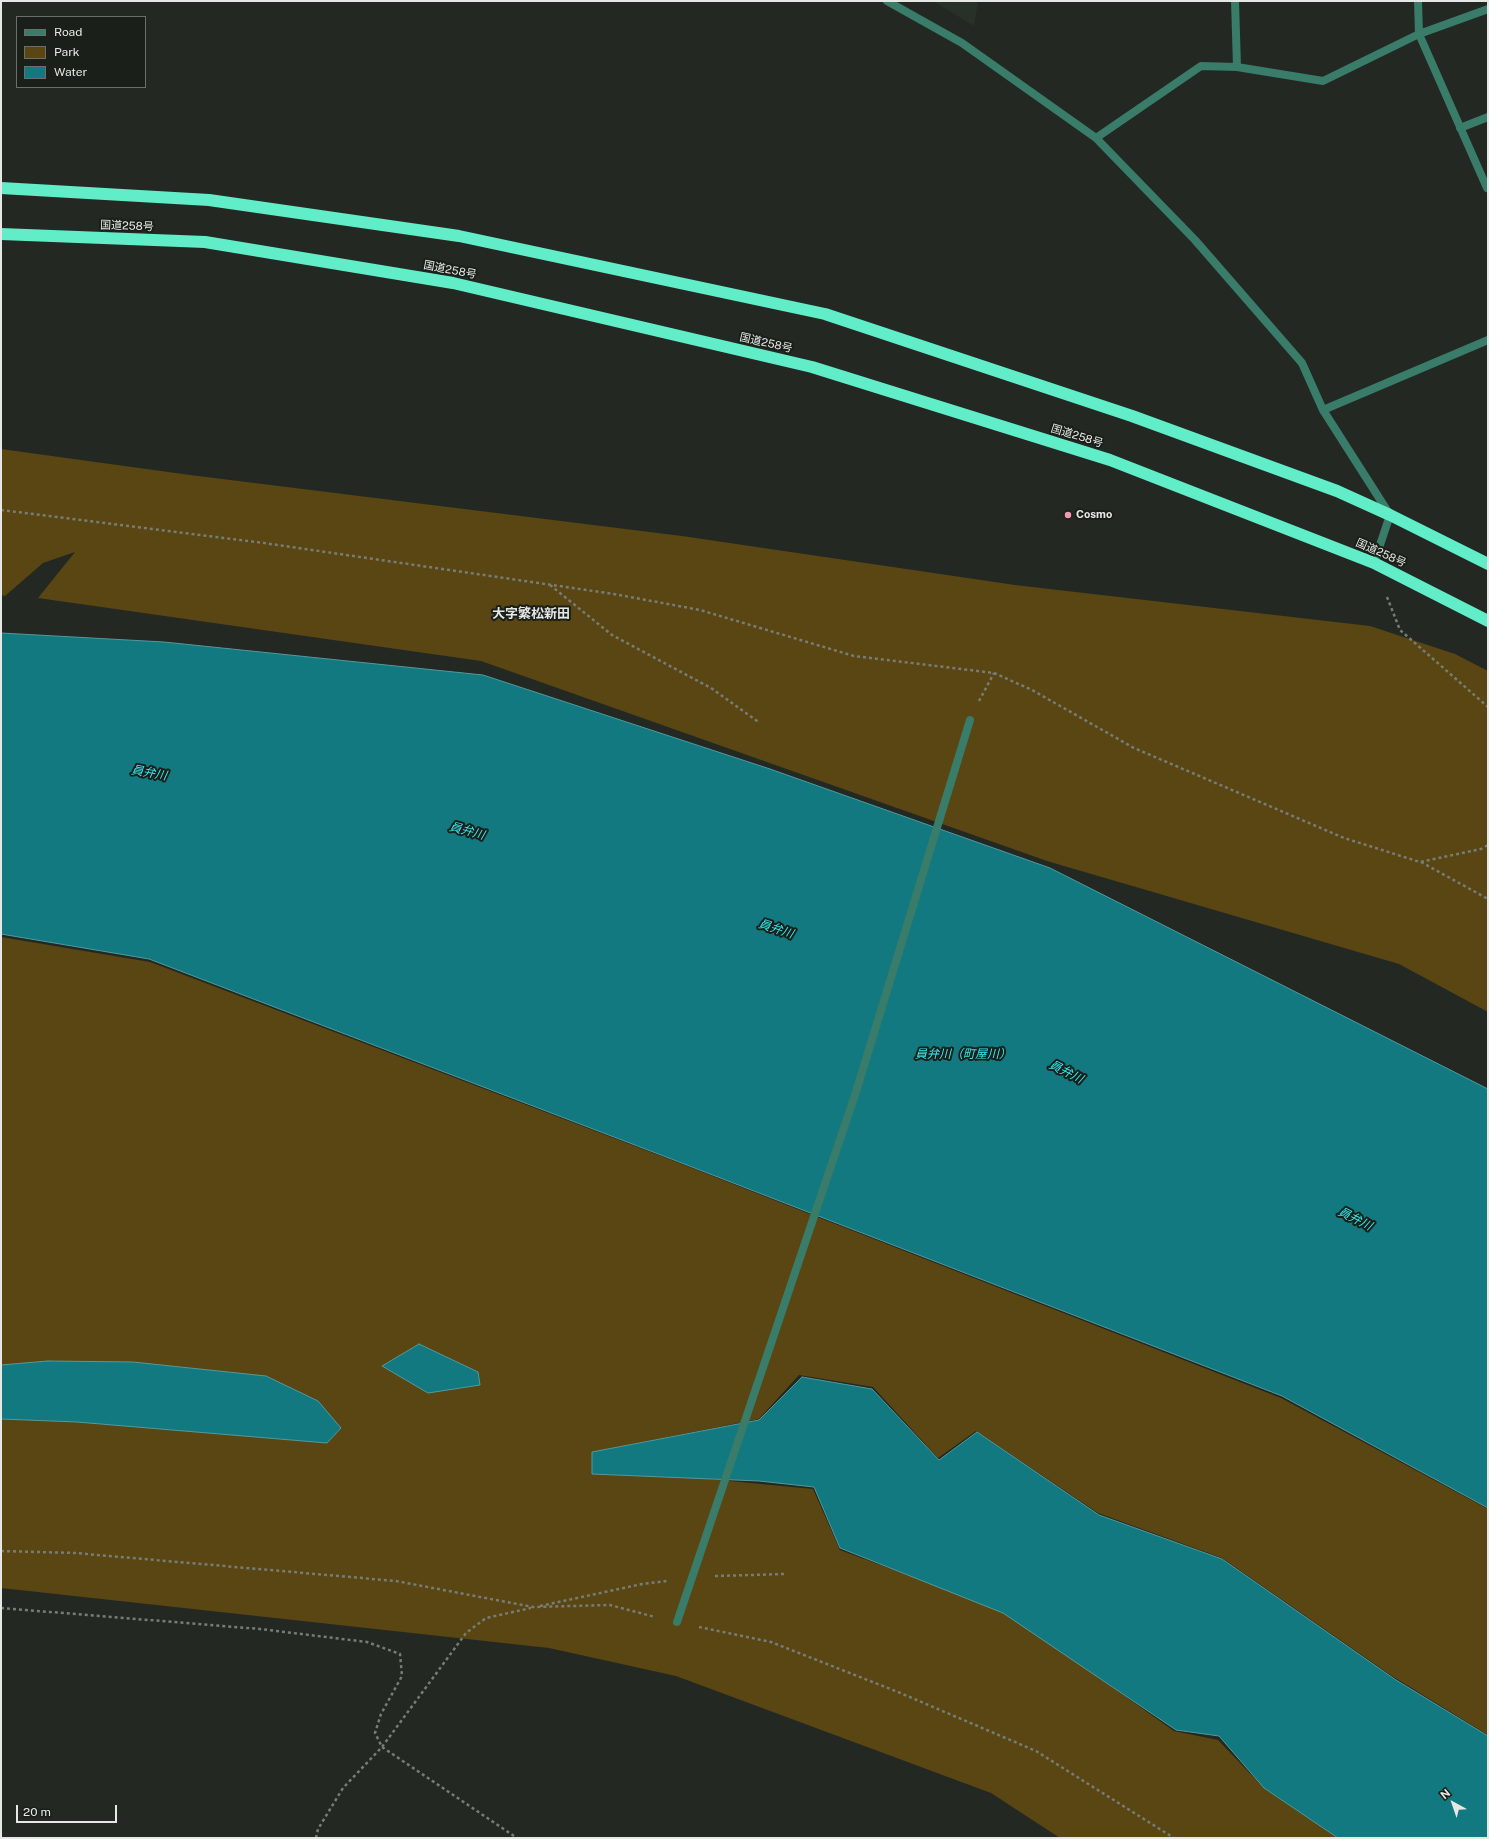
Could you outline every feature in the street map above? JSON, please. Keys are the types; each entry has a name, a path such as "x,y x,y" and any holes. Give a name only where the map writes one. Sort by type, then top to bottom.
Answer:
{"highway":[{"path":"1,188 209,200 459,236 825,314 1132,416 1337,491 1390,515 1488,564"},
{"name":"国道258号","path":"1,234 205,242 221,244 453,283 812,367 1110,460 1374,563 1488,621"}],"street":[{"path":"887,1 962,43 1096,138 1195,240 1302,363 1323,410 1390,515 1374,563"},
{"path":"1235,1 1237,67"},
{"path":"1418,1 1419,34 1487,188"},
{"path":"1096,138 1201,66 1237,67 1323,81 1419,34 1488,8"},
{"path":"1460,128 1488,117"},
{"path":"1323,410 1488,340"},
{"path":"677,1622 855,1095 970,720"}],"path":[{"path":"1,510 264,543 614,594 700,610 854,656 994,673 1032,690 1134,748 1344,838 1420,862 1488,899"},
{"path":"1374,563 1400,630 1488,707"},
{"path":"549,585 612,635 711,688 760,723"},
{"path":"970,720 994,673"},
{"path":"1420,862 1481,849 1488,845"},
{"path":"1,1551 75,1553 396,1581 533,1607 610,1605 677,1622 771,1642 898,1692 1036,1751 1174,1838"},
{"path":"711,1576 785,1574"},
{"path":"316,1838 318,1829 344,1788 382,1747 466,1633 486,1618 642,1584 673,1581"},
{"path":"1,1608 260,1630 367,1642 400,1654 402,1676 381,1714 375,1733 382,1747 517,1838"}],"shaded area":[{"path":"933,1 978,1 974,26"}],"green space":[{"path":"1,449 190,475 682,536 1015,585 1370,626 1455,654 1488,671 1488,1012 1399,964 1047,861 481,661 38,598 75,552 43,563 5,596 1,595"},
{"path":"1,937 150,962 674,1161 1281,1398 1488,1509 1488,1735 1392,1676 1222,1558 1098,1513 976,1431 938,1458 873,1387 799,1375 759,1419 592,1452 678,1476 813,1489 840,1550 1005,1611 1174,1731 1218,1740 1265,1789 1338,1838 1060,1838 991,1793 676,1676 549,1648 1,1588"}],"water":[{"name":"員弁川（町屋川）","path":"1,633 164,642 483,675 770,769 1050,868 1488,1089 1488,1508 1282,1396 674,1160 149,959 1,934"},
{"path":"419,1344 478,1372 480,1385 428,1393 382,1366"},
{"path":"48,1361 133,1362 266,1376 318,1401 341,1428 327,1443 77,1422 1,1419 1,1365"},
{"path":"802,1377 872,1389 939,1460 977,1432 1099,1515 1222,1559 1396,1680 1488,1736 1488,1838 1338,1838 1264,1788 1219,1736 1176,1730 1003,1613 840,1548 814,1487 759,1481 592,1474 592,1452 759,1420"}],"place":[{"name":"Cosmo","path":"1068,515"}],"district":[{"name":"大字繁松新田","path":"531,614"}],"water label":[{"name":"員弁川","path":"149,773"},
{"name":"員弁川","path":"467,831"},
{"name":"員弁川","path":"776,929"},
{"name":"員弁川","path":"1066,1072"},
{"name":"員弁川","path":"1355,1219"}]}
